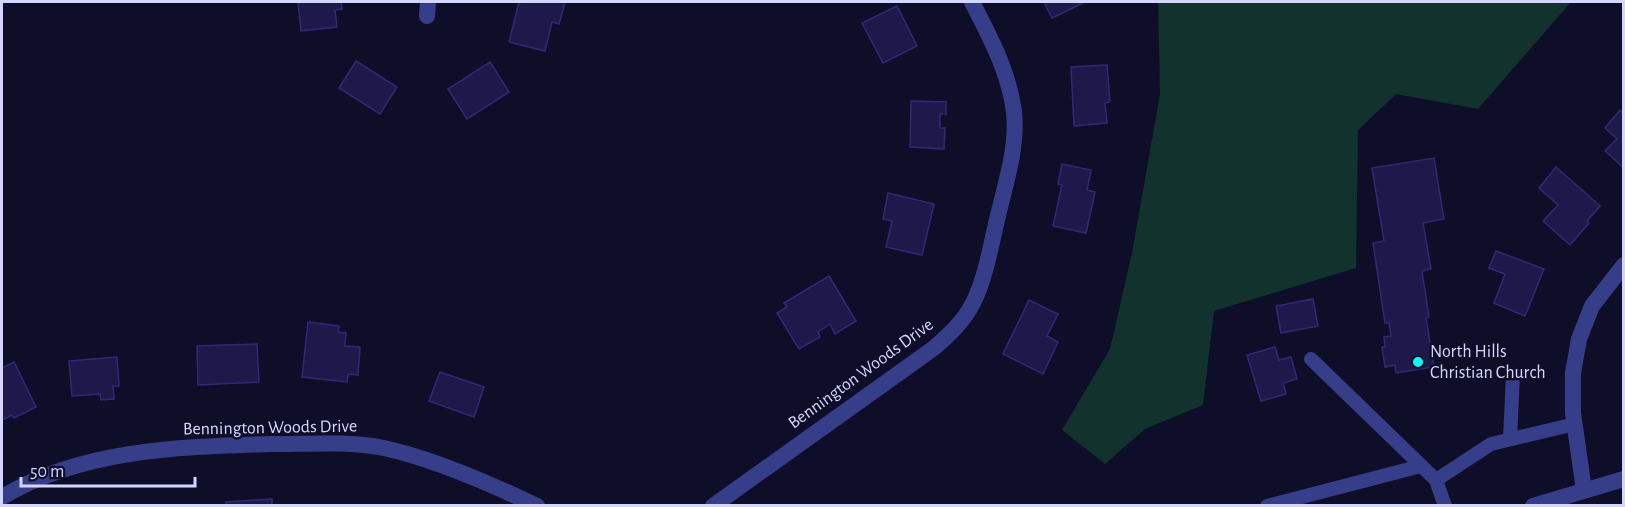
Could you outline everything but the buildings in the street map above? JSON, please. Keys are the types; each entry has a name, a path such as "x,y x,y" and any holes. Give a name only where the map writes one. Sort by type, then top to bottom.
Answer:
{"street":[{"name":"Bennington Woods Drive","path":"712,506 916,361 947,336 966,315 973,303 990,251 1013,147 1015,128 1003,66 972,2"},
{"path":"1584,490 1575,424 1573,373 1579,339 1592,306 1623,265"},
{"name":"Bennington Woods Drive","path":"2,497 42,477 110,456 190,447 340,444 363,445 397,452 476,480 537,506"},
{"path":"1533,506 1620,479"}],"lane":[{"path":"1311,359 1436,480 1445,506"},
{"path":"1510,439 1513,374"},
{"path":"1436,480 1491,444 1575,424"},
{"path":"1267,506 1421,466"}],"green space":[{"path":"1158,2 1571,2 1478,109 1396,94 1358,130 1356,268 1214,311 1203,405 1145,429 1105,464 1062,430 1110,349 1132,253 1160,94"}],"place":[{"name":"North Hills Christian Church","path":"1418,362"}]}
